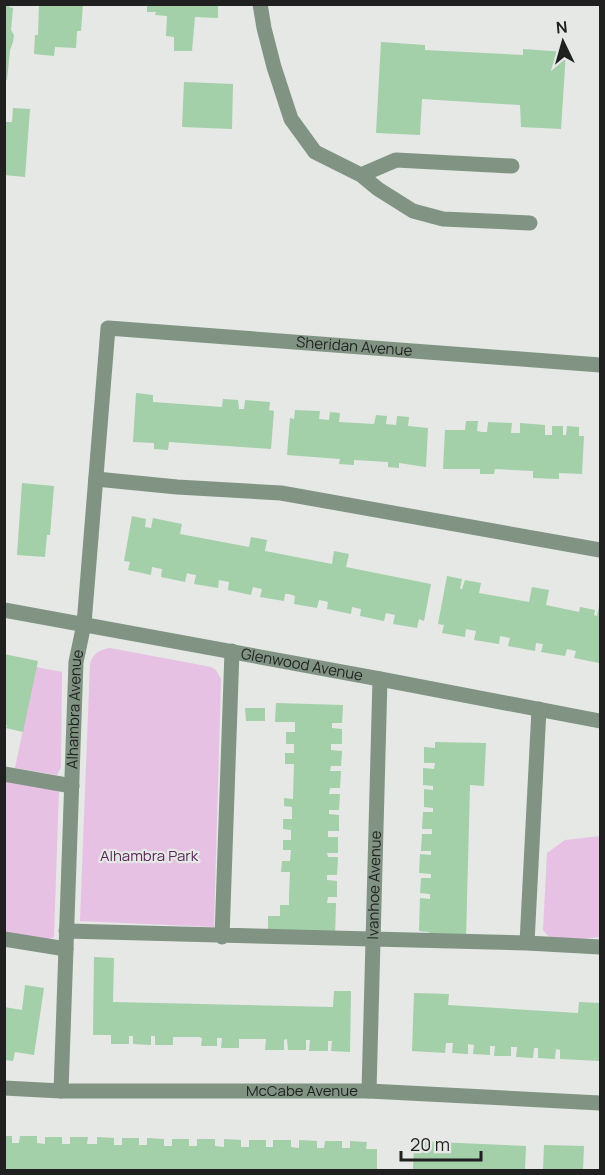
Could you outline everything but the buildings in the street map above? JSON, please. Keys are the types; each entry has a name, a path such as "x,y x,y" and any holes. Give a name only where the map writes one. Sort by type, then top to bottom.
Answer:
{"street":[{"path":"260,4 274,67 291,119 315,152 362,175 378,189 413,211 443,219 530,223"},
{"path":"362,175 396,160 512,166"},
{"name":"Sheridan Avenue","path":"108,328 600,364"},
{"name":"Alhambra Avenue","path":"61,1090 76,662 84,624 108,328"},
{"path":"96,479 177,487 281,493 600,550"},
{"name":"Glenwood Avenue","path":"4,610 600,721"},
{"path":"222,937 232,651"},
{"name":"Ivanhoe Avenue","path":"369,1092 380,679"},
{"path":"527,943 539,709"},
{"path":"4,774 72,786"},
{"path":"66,932 527,943 600,947"},
{"path":"4,939 66,949"},
{"name":"McCabe Avenue","path":"4,1088 369,1092 600,1103"}],"green space":[{"name":"Alhambra Park","path":"110,648 211,667 216,670 221,679 214,927 80,921 90,663 97,652"},
{"path":"36,667 62,672 61,767 57,775 15,768"},
{"name":"Alhambra Park","path":"4,779 59,789 54,937 47,940 5,933"},
{"path":"600,836 600,937 573,940 550,938 543,930 547,853 565,840"}]}
